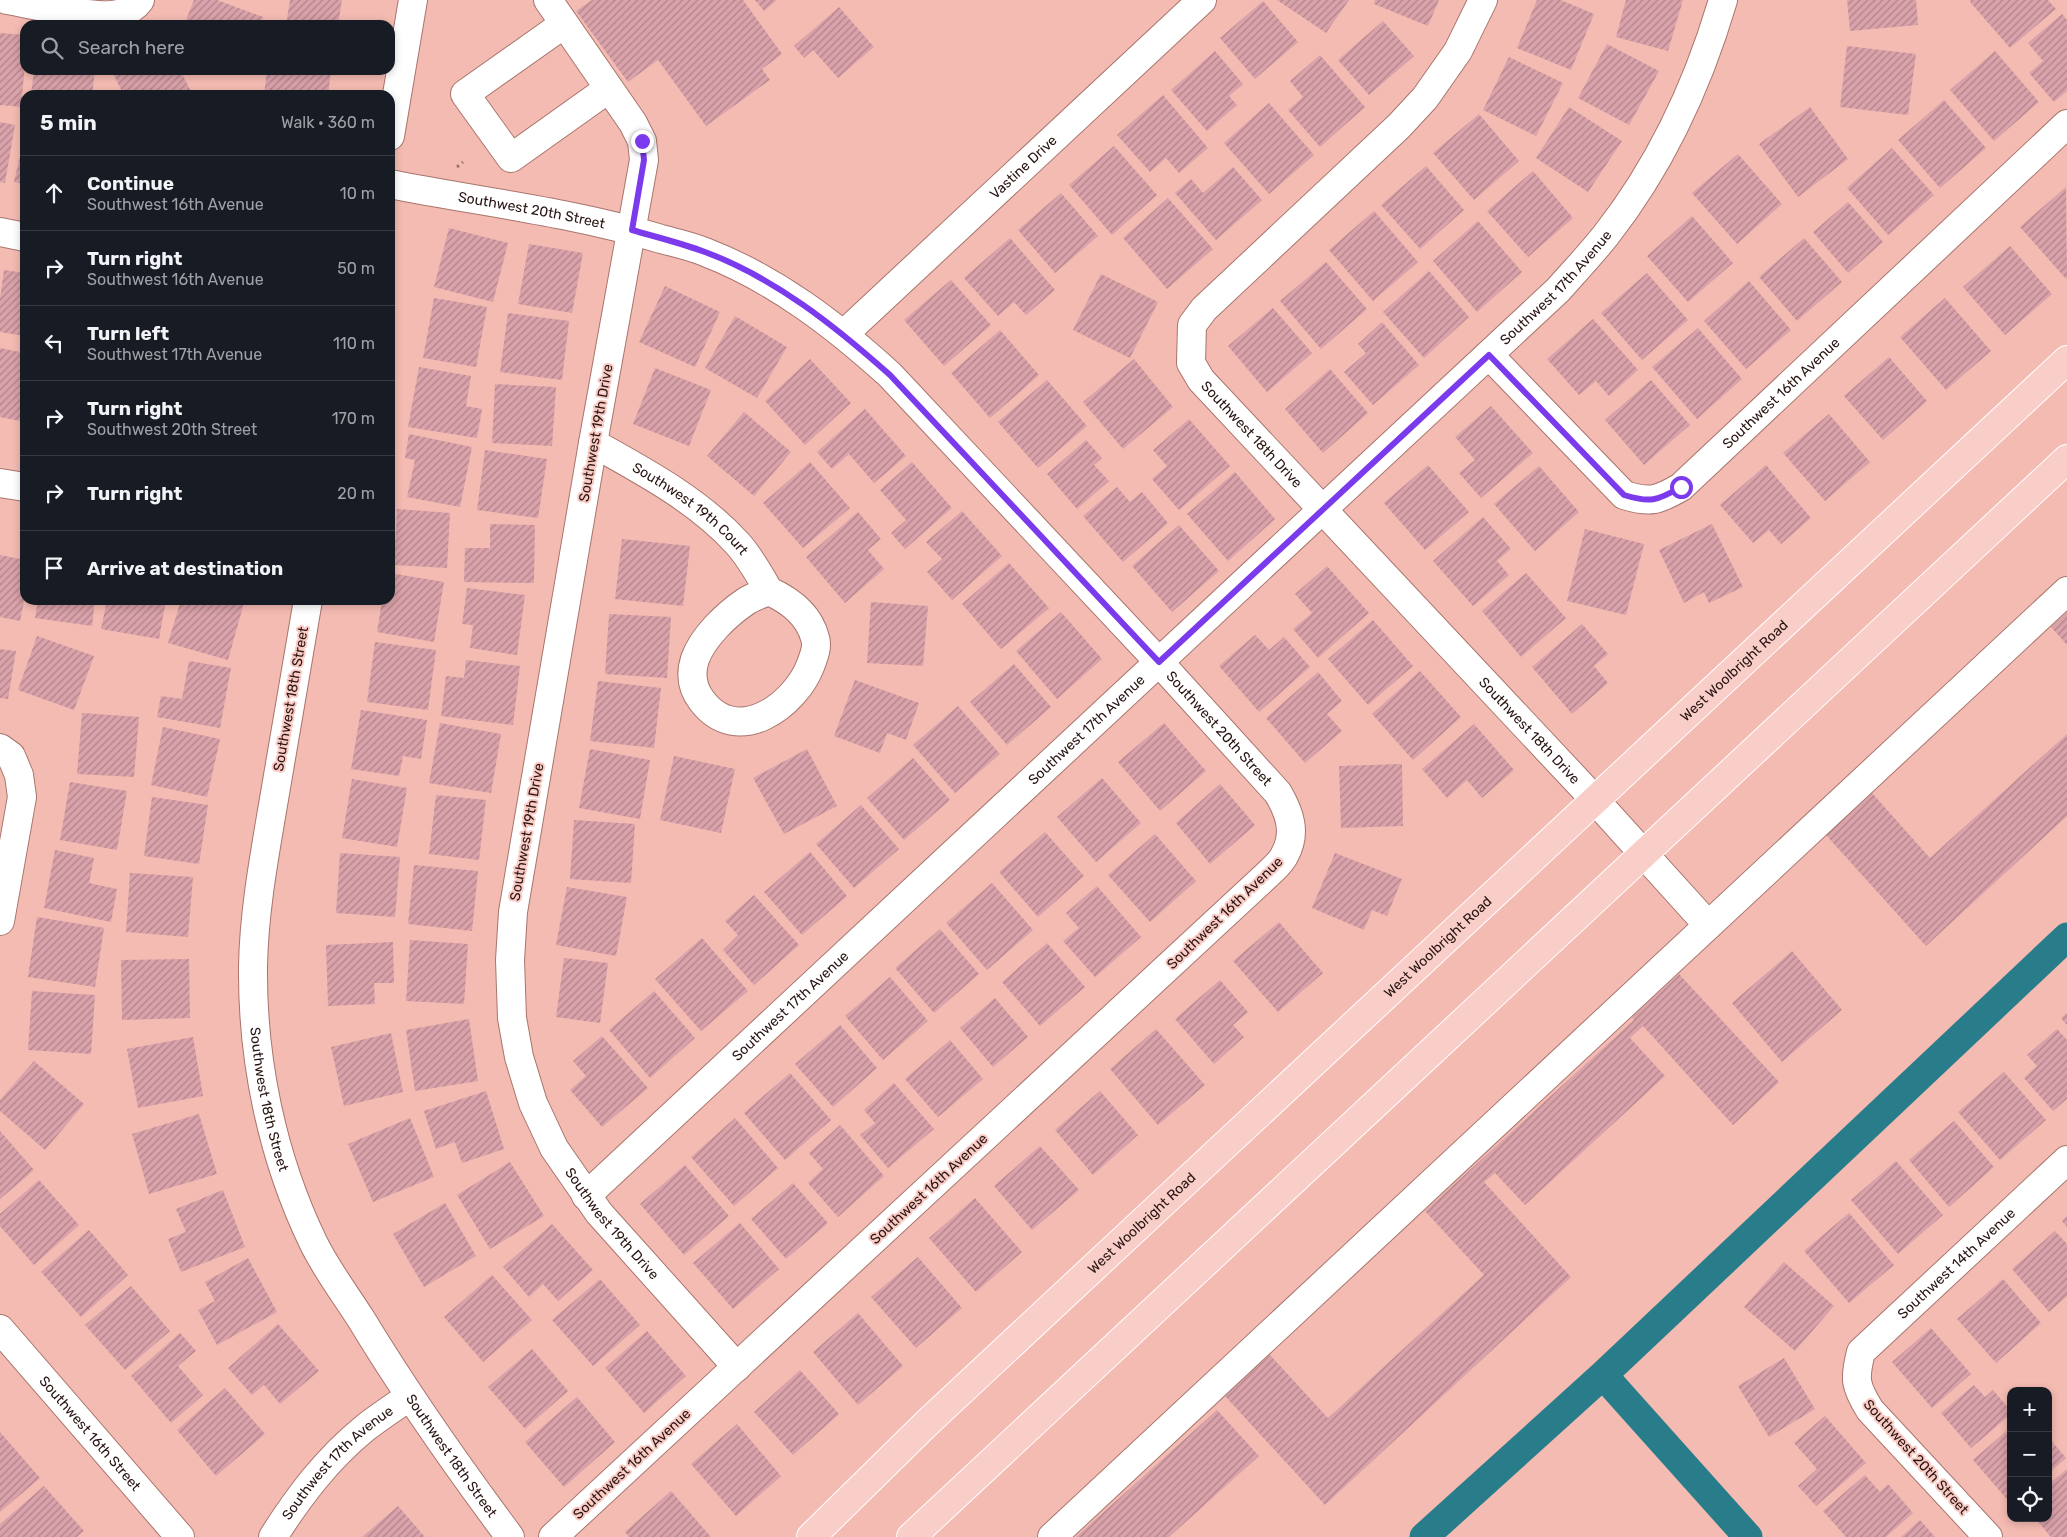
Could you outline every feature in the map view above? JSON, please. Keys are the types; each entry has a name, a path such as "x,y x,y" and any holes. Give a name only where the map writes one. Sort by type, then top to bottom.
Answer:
{"main road":[{"name":"West Woolbright Road","path":"812,1537 928,1422 2067,360"},
{"path":"911,1537 2067,459"}],"street":[{"path":"7,0 97,15 117,14 135,6 140,0"},
{"path":"395,106 413,0"},
{"name":"Southwest 19th Drive","path":"548,0 633,123 642,141 644,160 593,443 514,912 510,960 512,1018 519,1057 533,1103 554,1148 599,1213 736,1368"},
{"name":"Vastine Drive","path":"844,334 1202,0"},
{"name":"Southwest 18th Drive","path":"1483,0 1458,51 1425,98 1400,126 1204,309 1192,325 1191,363 1201,380 1596,800 1708,925"},
{"name":"Southwest 17th Avenue","path":"586,1196 1558,290 1606,236 1634,198 1675,128 1700,70 1723,0"},
{"path":"564,24 465,94 511,158 608,89"},
{"name":"Southwest 16th Avenue","path":"1489,355 1624,495 1643,501 1663,498 1681,487 2067,124"},
{"name":"Southwest 20th Street","path":"395,185 632,230 704,252 748,271 806,307 844,334 890,375 1159,662 1278,793 1288,811 1292,832"},
{"path":"0,232 20,236"},
{"name":"Southwest 19th Court","path":"593,443 685,499 718,525 743,551 769,590"},
{"path":"0,483 20,486"},
{"path":"769,590 786,598 810,625 816,639 815,653 802,682 772,712 758,720 743,722 729,720 717,715 697,695 692,680 692,666 703,643 723,621 746,601 769,590"},
{"path":"1052,1537 2067,591"},
{"name":"Southwest 18th Street","path":"307,605 258,894 253,965 254,1013 259,1060 273,1131 286,1176 313,1243 409,1397 454,1463 510,1537"},
{"path":"0,748 11,756 19,775 22,797 0,921"},
{"name":"Southwest 16th Avenue","path":"553,1537 1267,876 1285,854 1292,832"},
{"name":"Southwest 14th Avenue","path":"1856,1372 1861,1352 2067,1160"},
{"name":"Southwest 16th Street","path":"0,1328 180,1537"},
{"name":"Southwest 20th Street","path":"1856,1372 1859,1392 1870,1410 1988,1537"},
{"name":"Southwest 17th Avenue","path":"273,1537 297,1499 329,1461 365,1428 409,1397"}],"path":[{"path":"457,167 463,162"}],"building":[{"path":"194,0 217,0 263,17 262,20 186,20"},
{"path":"290,0 342,0 339,20 287,20"},
{"path":"592,0 743,0 782,54 762,69 770,80 706,126 658,60 628,82 576,11"},
{"path":"755,0 777,0 764,11"},
{"path":"1277,0 1349,0 1326,33"},
{"path":"1375,0 1439,0 1428,26 1374,4"},
{"path":"1537,0 1561,0 1594,14 1571,70 1517,48"},
{"path":"1626,0 1683,0 1668,51 1616,37"},
{"path":"1847,0 1916,0 1918,25 1850,31"},
{"path":"1971,0 2048,0 2056,9 2010,48 1970,2"},
{"path":"1263,1 1298,42 1255,79 1220,38"},
{"path":"839,7 874,47 838,78 813,50 804,58 794,46"},
{"path":"2062,14 2067,20 2067,91 2054,102 2029,73 2043,61 2028,43"},
{"path":"1383,21 1414,56 1369,95 1338,60"},
{"path":"0,33 20,35 20,75 24,75 23,90 20,90 20,107 0,105"},
{"path":"1607,44 1659,71 1629,125 1578,98"},
{"path":"1847,46 1916,54 1908,115 1840,107"},
{"path":"1215,51 1243,84 1229,96 1237,105 1207,131 1171,90"},
{"path":"1995,51 2039,102 1994,141 1950,90"},
{"path":"1320,55 1365,107 1320,147 1288,110 1303,97 1290,81"},
{"path":"1509,57 1563,83 1536,136 1483,110"},
{"path":"33,75 94,75 93,90 32,90"},
{"path":"114,75 183,75 190,90 121,90"},
{"path":"266,75 330,75 329,90 265,90"},
{"path":"1163,95 1208,148 1179,173 1166,158 1150,172 1117,135"},
{"path":"1944,100 1986,148 1940,188 1898,140"},
{"path":"1269,103 1314,155 1269,194 1224,143"},
{"path":"1569,107 1622,141 1588,192 1536,158"},
{"path":"1810,107 1848,159 1798,197 1759,144"},
{"path":"1479,114 1519,161 1474,200 1433,153"},
{"path":"0,122 15,125 5,183 0,182"},
{"path":"1114,146 1157,195 1112,235 1069,185"},
{"path":"1892,148 1934,195 1888,235 1847,188"},
{"path":"1738,154 1782,204 1737,244 1692,193"},
{"path":"20,156 20,183 14,182"},
{"path":"1426,166 1464,210 1420,249 1381,205"},
{"path":"1233,167 1262,200 1216,240 1175,193 1191,179 1203,193"},
{"path":"1533,171 1573,218 1528,257 1487,211"},
{"path":"2066,187 2067,278 2066,279 2020,227"},
{"path":"1061,193 1098,236 1055,273 1018,230"},
{"path":"1168,198 1213,249 1167,289 1123,238"},
{"path":"1848,202 1883,242 1848,273 1813,232"},
{"path":"1374,211 1418,262 1373,301 1329,250"},
{"path":"1692,216 1733,263 1688,302 1647,256"},
{"path":"1478,221 1522,272 1477,312 1433,261"},
{"path":"449,228 508,243 493,302 434,287"},
{"path":"1010,238 1055,290 1026,315 1014,302 998,316 964,278"},
{"path":"1804,238 1842,282 1797,321 1759,277"},
{"path":"529,244 583,253 572,313 518,304"},
{"path":"2010,246 2052,294 2005,335 1963,287"},
{"path":"1326,262 1367,309 1321,349 1280,301"},
{"path":"4,270 20,272 20,335 0,332 0,299"},
{"path":"1429,271 1469,317 1424,358 1383,312"},
{"path":"1647,273 1688,320 1642,360 1601,313"},
{"path":"1101,274 1158,302 1130,358 1073,330"},
{"path":"951,280 991,325 944,366 904,320"},
{"path":"1749,281 1791,330 1746,369 1704,321"},
{"path":"665,286 720,312 695,367 639,342"},
{"path":"434,298 487,307 476,367 423,358"},
{"path":"1945,298 1991,351 1946,390 1900,337"},
{"path":"1273,308 1312,353 1267,392 1228,346"},
{"path":"508,313 569,321 562,380 500,372"},
{"path":"735,316 787,347 757,398 705,368"},
{"path":"1593,319 1638,370 1609,396 1596,381 1579,395 1547,359"},
{"path":"1382,322 1419,365 1373,405 1344,372 1366,353 1358,344"},
{"path":"1698,328 1742,379 1697,419 1652,367"},
{"path":"1000,330 1039,375 990,418 951,373"},
{"path":"0,348 20,352 20,421 0,417"},
{"path":"1889,357 1927,401 1883,440 1844,396"},
{"path":"810,359 851,403 805,445 765,401"},
{"path":"1134,359 1173,407 1123,449 1083,402"},
{"path":"419,367 471,376 466,406 482,409 477,438 408,427"},
{"path":"655,368 711,390 689,446 633,424"},
{"path":"1330,369 1368,413 1323,453 1285,409"},
{"path":"1047,380 1087,426 1038,468 998,422"},
{"path":"1651,380 1690,425 1644,465 1605,420"},
{"path":"495,384 556,387 552,446 492,443"},
{"path":"1491,406 1533,453 1481,498 1459,473 1475,460 1455,437"},
{"path":"865,409 906,456 874,483 849,454 832,469 817,452"},
{"path":"744,412 791,452 754,496 707,456"},
{"path":"1829,414 1870,462 1825,501 1783,453"},
{"path":"1189,419 1230,466 1179,510 1152,479 1167,466 1153,450"},
{"path":"409,434 472,447 460,507 407,497 415,460 405,458"},
{"path":"1086,440 1102,458 1094,465 1109,481 1077,509 1047,474"},
{"path":"485,450 547,459 538,518 477,510"},
{"path":"810,462 850,508 803,548 763,503"},
{"path":"912,462 952,508 905,549 891,533 906,520 880,490"},
{"path":"1428,465 1469,512 1425,550 1384,503"},
{"path":"1766,465 1811,518 1781,544 1769,530 1753,543 1720,505"},
{"path":"1539,466 1579,512 1535,551 1494,504"},
{"path":"1235,472 1275,519 1228,561 1187,514"},
{"path":"1117,487 1130,502 1142,492 1168,523 1123,562 1083,516"},
{"path":"397,509 450,513 447,568 395,565"},
{"path":"962,511 1002,556 952,600 927,572 942,559 926,542"},
{"path":"858,512 881,539 868,550 884,569 845,603 806,557"},
{"path":"1483,517 1511,549 1497,561 1509,575 1473,606 1433,561"},
{"path":"490,524 535,525 534,583 464,582 465,548 490,548"},
{"path":"1712,524 1743,587 1709,603 1704,592 1684,603 1659,550"},
{"path":"1179,525 1219,571 1172,612 1132,566"},
{"path":"1585,529 1644,544 1626,615 1567,601"},
{"path":"622,539 690,546 683,606 615,599"},
{"path":"0,555 20,559 20,605 23,605 20,621 0,617"},
{"path":"1009,563 1049,608 1001,649 962,604"},
{"path":"1327,566 1369,613 1318,658 1293,629 1312,613 1295,594"},
{"path":"1526,573 1566,618 1521,657 1482,611"},
{"path":"395,574 444,582 434,642 377,632 381,605 395,605"},
{"path":"467,588 525,595 517,655 470,648 473,625 462,624"},
{"path":"871,602 928,606 923,666 867,663"},
{"path":"37,605 94,605 92,626 35,618"},
{"path":"106,605 165,605 159,639 101,629"},
{"path":"179,605 243,605 228,660 168,643"},
{"path":"1061,612 1102,659 1057,699 1016,651"},
{"path":"2067,612 2067,645 2051,627"},
{"path":"609,614 671,617 667,678 605,674"},
{"path":"1373,620 1413,666 1368,705 1328,659"},
{"path":"1582,624 1608,654 1594,666 1608,683 1572,714 1532,667"},
{"path":"1255,635 1269,650 1284,637 1310,667 1259,712 1219,666"},
{"path":"37,636 94,656 74,710 18,690"},
{"path":"375,642 436,650 428,710 367,702"},
{"path":"0,649 16,651 8,699 0,698"},
{"path":"466,660 520,666 513,725 441,716 446,676 464,678"},
{"path":"189,661 231,668 220,728 157,717 161,696 182,699"},
{"path":"1014,664 1051,707 1007,745 970,702"},
{"path":"1420,671 1461,717 1413,760 1372,714"},
{"path":"1318,672 1342,701 1327,714 1342,731 1305,763 1266,718"},
{"path":"855,680 919,703 906,740 887,733 880,753 834,736"},
{"path":"598,681 661,688 654,748 590,741"},
{"path":"958,706 1000,754 955,793 913,745"},
{"path":"361,710 427,720 421,759 403,756 399,776 351,769"},
{"path":"82,713 139,717 134,777 77,774"},
{"path":"440,723 501,734 491,793 429,783"},
{"path":"1164,723 1206,771 1160,811 1118,762"},
{"path":"1474,724 1514,770 1482,798 1467,780 1447,798 1422,769"},
{"path":"163,727 220,739 207,797 151,785"},
{"path":"2067,734 2067,816 1926,946 1826,835 1872,793 1930,858"},
{"path":"590,749 650,760 640,819 579,808"},
{"path":"807,749 837,806 784,834 753,778"},
{"path":"674,756 735,769 721,833 660,820"},
{"path":"913,758 950,800 904,840 867,798"},
{"path":"1402,764 1403,826 1341,828 1339,766"},
{"path":"1102,778 1141,823 1096,862 1057,817"},
{"path":"352,779 407,788 397,847 342,838"},
{"path":"70,782 127,791 117,850 60,840"},
{"path":"1220,784 1255,825 1210,864 1176,823"},
{"path":"436,795 486,800 479,860 429,854"},
{"path":"152,797 208,805 199,864 144,856"},
{"path":"861,805 899,849 854,888 816,844"},
{"path":"574,820 635,824 631,883 570,879"},
{"path":"1045,832 1084,876 1038,917 999,872"},
{"path":"1155,834 1196,881 1150,922 1108,875"},
{"path":"55,850 94,858 89,883 117,889 111,922 44,908"},
{"path":"810,852 847,896 802,935 764,892"},
{"path":"340,853 400,857 395,917 336,913"},
{"path":"1335,853 1402,879 1387,916 1372,910 1364,930 1312,908"},
{"path":"414,865 478,871 472,931 408,924"},
{"path":"130,873 193,877 188,937 126,932"},
{"path":"992,883 1033,930 987,970 946,923"},
{"path":"1097,886 1141,937 1095,977 1063,941 1079,928 1066,913"},
{"path":"567,887 627,897 616,956 556,945"},
{"path":"754,895 799,945 754,985 723,950 738,935 725,921"},
{"path":"37,917 104,928 95,987 28,977"},
{"path":"1279,922 1323,973 1278,1012 1233,961"},
{"path":"940,929 979,974 934,1013 895,968"},
{"path":"702,938 748,991 701,1031 655,979"},
{"path":"410,940 468,944 464,1004 406,1001"},
{"path":"393,942 394,983 374,983 375,1004 328,1006 326,945"},
{"path":"1047,943 1085,987 1040,1026 1002,982"},
{"path":"1792,951 1842,1010 1782,1062 1732,1003"},
{"path":"564,958 608,963 600,1023 556,1017"},
{"path":"189,959 190,1018 122,1020 121,960"},
{"path":"1679,974 1779,1082 1733,1125 1643,1026 1630,1038 1665,1076 1525,1205 1495,1173 1484,1182 1571,1277 1325,1505 1225,1396 1270,1355 1328,1418 1484,1275 1425,1211 1634,1020 1632,1017"},
{"path":"890,977 928,1021 883,1060 845,1016"},
{"path":"1220,980 1248,1012 1233,1025 1244,1037 1214,1064 1175,1019"},
{"path":"32,991 95,995 91,1054 28,1050"},
{"path":"654,991 695,1038 650,1078 609,1030"},
{"path":"995,998 1028,1037 993,1067 960,1028"},
{"path":"2067,1013 2067,1025 2061,1018"},
{"path":"469,1019 478,1081 415,1091 406,1030"},
{"path":"840,1025 877,1068 833,1107 795,1064"},
{"path":"1156,1029 1205,1085 1158,1125 1110,1069"},
{"path":"2057,1029 2067,1040 2067,1099 2053,1111 2024,1078 2037,1066 2027,1055"},
{"path":"391,1033 403,1092 344,1106 331,1047"},
{"path":"602,1036 648,1088 602,1127 570,1090 586,1076 573,1061"},
{"path":"193,1037 203,1096 138,1108 127,1049"},
{"path":"950,1040 983,1079 938,1117 905,1079"},
{"path":"34,1061 84,1104 45,1150 0,1111 0,1100"},
{"path":"2004,1072 2046,1120 2000,1160 1958,1112"},
{"path":"790,1073 831,1120 785,1160 744,1113"},
{"path":"894,1083 934,1129 888,1168 860,1135 875,1123 864,1110"},
{"path":"486,1091 504,1149 462,1163 455,1142 436,1149 424,1111"},
{"path":"1100,1091 1138,1135 1093,1175 1055,1130"},
{"path":"199,1114 217,1174 149,1194 132,1134"},
{"path":"410,1118 434,1177 373,1202 348,1144"},
{"path":"735,1118 778,1168 734,1206 691,1157"},
{"path":"1954,1121 1994,1167 1949,1207 1909,1160"},
{"path":"840,1125 884,1176 838,1217 808,1183 823,1169 809,1153"},
{"path":"0,1131 34,1170 0,1199"},
{"path":"1040,1146 1079,1190 1032,1230 994,1186"},
{"path":"1896,1161 1943,1215 1898,1254 1851,1200"},
{"path":"510,1162 544,1216 490,1249 457,1195"},
{"path":"685,1165 729,1216 684,1255 640,1204"},
{"path":"39,1180 79,1225 34,1265 0,1226 0,1214"},
{"path":"793,1183 828,1223 786,1259 751,1219"},
{"path":"223,1190 245,1247 181,1272 168,1239 186,1232 176,1209"},
{"path":"975,1198 1022,1252 976,1292 929,1238"},
{"path":"445,1203 476,1256 424,1287 393,1234"},
{"path":"1849,1213 1894,1265 1849,1303 1804,1251"},
{"path":"2067,1216 2067,1227 2062,1221"},
{"path":"740,1223 779,1269 733,1309 693,1263"},
{"path":"552,1224 593,1270 558,1301 543,1284 529,1297 503,1267"},
{"path":"89,1230 128,1275 81,1317 41,1272"},
{"path":"2055,1231 2067,1244 2067,1296 2049,1312 2012,1269"},
{"path":"918,1257 962,1308 916,1348 871,1297"},
{"path":"248,1258 277,1312 217,1345 198,1310 215,1301 205,1282"},
{"path":"1784,1262 1834,1306 1795,1351 1744,1307"},
{"path":"492,1275 532,1320 483,1362 444,1317"},
{"path":"600,1279 640,1325 593,1366 552,1320"},
{"path":"2003,1279 2041,1323 1996,1363 1957,1319"},
{"path":"131,1286 170,1331 125,1370 85,1325"},
{"path":"858,1313 903,1366 858,1405 813,1352"},
{"path":"278,1324 319,1371 280,1404 264,1385 252,1395 228,1368"},
{"path":"1931,1328 1971,1374 1932,1408 1892,1362"},
{"path":"647,1331 686,1376 644,1413 605,1368"},
{"path":"180,1333 196,1351 178,1366 203,1395 171,1423 131,1376"},
{"path":"532,1349 568,1391 525,1429 488,1387"},
{"path":"1784,1358 1815,1409 1769,1437 1738,1386"},
{"path":"800,1370 839,1414 793,1455 754,1412"},
{"path":"1974,1385 1985,1397 1993,1390 2007,1406 2007,1417 1971,1448 1941,1413"},
{"path":"225,1388 265,1434 216,1476 177,1430"},
{"path":"577,1397 615,1442 564,1487 525,1442"},
{"path":"1217,1410 1259,1456 1169,1537 1076,1537"},
{"path":"1825,1416 1866,1463 1816,1506 1798,1486 1817,1469 1794,1443"},
{"path":"737,1424 781,1476 736,1516 691,1464"},
{"path":"2007,1430 2007,1499 1973,1460"},
{"path":"0,1432 40,1478 0,1512"},
{"path":"2052,1442 2066,1458 2052,1470"},
{"path":"2067,1469 2067,1537 2051,1537 2038,1522 2052,1522 2052,1482"},
{"path":"1865,1475 1880,1492 1888,1484 1913,1513 1886,1537 1846,1537 1823,1511"},
{"path":"44,1486 84,1531 77,1537 0,1537 0,1524"},
{"path":"671,1491 711,1537 629,1537 625,1532"},
{"path":"398,1506 425,1537 362,1537"},
{"path":"1920,1520 1935,1537 1901,1537"}],"waterway":[{"path":"1424,1537 1603,1375 2067,937"},
{"path":"1603,1375 1748,1537"}],"route":[{"path":"642,141 644,160 632,230 704,252 748,271 806,307 844,334 890,375 1159,662 1489,355 1624,495 1643,501 1663,498 1681,487"}]}
